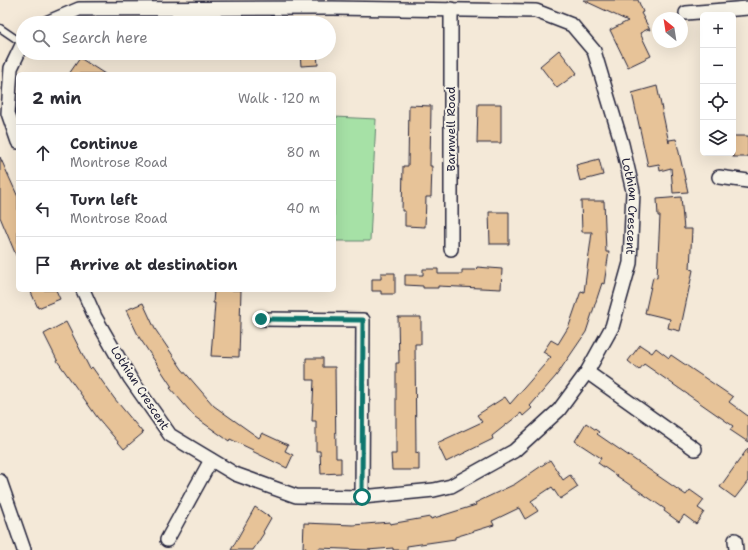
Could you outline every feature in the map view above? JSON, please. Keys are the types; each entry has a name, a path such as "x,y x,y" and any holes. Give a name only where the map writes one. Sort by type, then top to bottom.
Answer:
{"street":[{"name":"Lothian Crescent","path":"64,16 79,10 243,4 536,11 572,25 594,51 622,144 633,191 630,263 612,327 587,372 559,410 514,451 451,486 434,490 362,497 296,496 235,474 170,434 130,378 95,317 84,292"},
{"path":"688,13 748,8"},
{"name":"Barnwell Road","path":"451,9 451,248"},
{"path":"16,58 11,68 8,113 16,136"},
{"path":"719,177 748,181"},
{"path":"261,319 363,320 362,497"},
{"path":"587,372 695,450"},
{"path":"167,540 211,460"},
{"path":"0,482 24,550"}],"lane":[{"path":"0,28 16,38"}],"green space":[{"path":"336,117 376,119 370,241 336,241"}],"building":[{"path":"583,0 638,0 643,12 641,13 650,30 648,29 640,33 651,56 628,67 610,30 628,21"},
{"path":"559,50 577,73 557,88 540,66"},
{"path":"79,60 83,60 102,72 70,72"},
{"path":"301,60 318,60 318,65 301,66"},
{"path":"657,86 669,143 669,140 676,139 688,192 673,193 671,168 660,171 659,164 648,166 632,93"},
{"path":"478,104 501,104 501,143 477,143"},
{"path":"409,105 431,106 431,197 426,197 425,227 405,226 405,211 402,211 403,166 408,166"},
{"path":"736,136 748,136 748,157 733,157 736,156"},
{"path":"0,157 16,193 16,255 0,217"},
{"path":"599,159 603,175 580,181 576,165"},
{"path":"681,197 684,229 692,229 690,269 693,270 680,331 668,328 670,319 645,313 653,277 657,278 660,216 658,216 657,199"},
{"path":"581,201 604,201 606,252 609,252 604,284 602,283 586,332 556,376 530,406 532,408 523,416 521,413 492,436 493,439 446,462 437,443 482,422 477,415 505,397 510,404 551,357 543,352 551,340 558,344 569,326 581,291 584,292 592,232 582,232"},
{"path":"489,212 509,212 509,244 490,244"},
{"path":"477,267 502,269 501,289 438,286 438,288 423,288 423,286 405,285 405,275 423,275 423,269 438,269 438,274 462,274 462,270 476,270"},
{"path":"381,273 395,273 395,294 381,294 381,291 372,291 372,279 381,279"},
{"path":"31,292 57,292 60,299 38,308"},
{"path":"214,292 241,292 239,357 211,356 215,303 213,303"},
{"path":"143,303 155,329 182,369 214,406 259,438 262,433 288,445 285,451 293,455 287,468 230,439 229,441 195,417 170,388 172,387 139,337 126,310"},
{"path":"398,317 421,317 421,344 415,344 416,453 419,452 419,470 392,470 391,454 396,454 396,363 399,363"},
{"path":"66,322 90,369 92,367 114,398 143,433 124,449 97,417 58,362 44,334"},
{"path":"640,345 652,353 656,348 669,358 671,355 733,397 729,402 748,416 748,442 730,430 733,426 644,364 639,370 628,361"},
{"path":"306,358 323,358 323,367 335,367 336,458 341,458 341,473 321,474 320,451 316,451 316,421 312,421 314,380 306,380"},
{"path":"586,423 599,432 597,434 686,495 690,490 704,500 698,508 704,512 696,524 684,515 679,522 664,511 665,509 598,463 601,458 575,441"},
{"path":"748,448 748,481 735,498 720,487"},
{"path":"550,460 563,480 570,475 578,487 560,499 552,487 531,501 538,511 525,519 519,508 492,521 494,525 455,537 455,539 407,546 407,550 393,550 393,548 367,550 319,548 318,550 306,550 306,548 303,548 304,523 353,525 390,522 390,524 430,517 431,519 476,505 475,503 515,484"},
{"path":"255,507 271,518 263,532 264,533 253,550 231,550"}],"route":[{"path":"261,319 363,320 362,497"}]}
